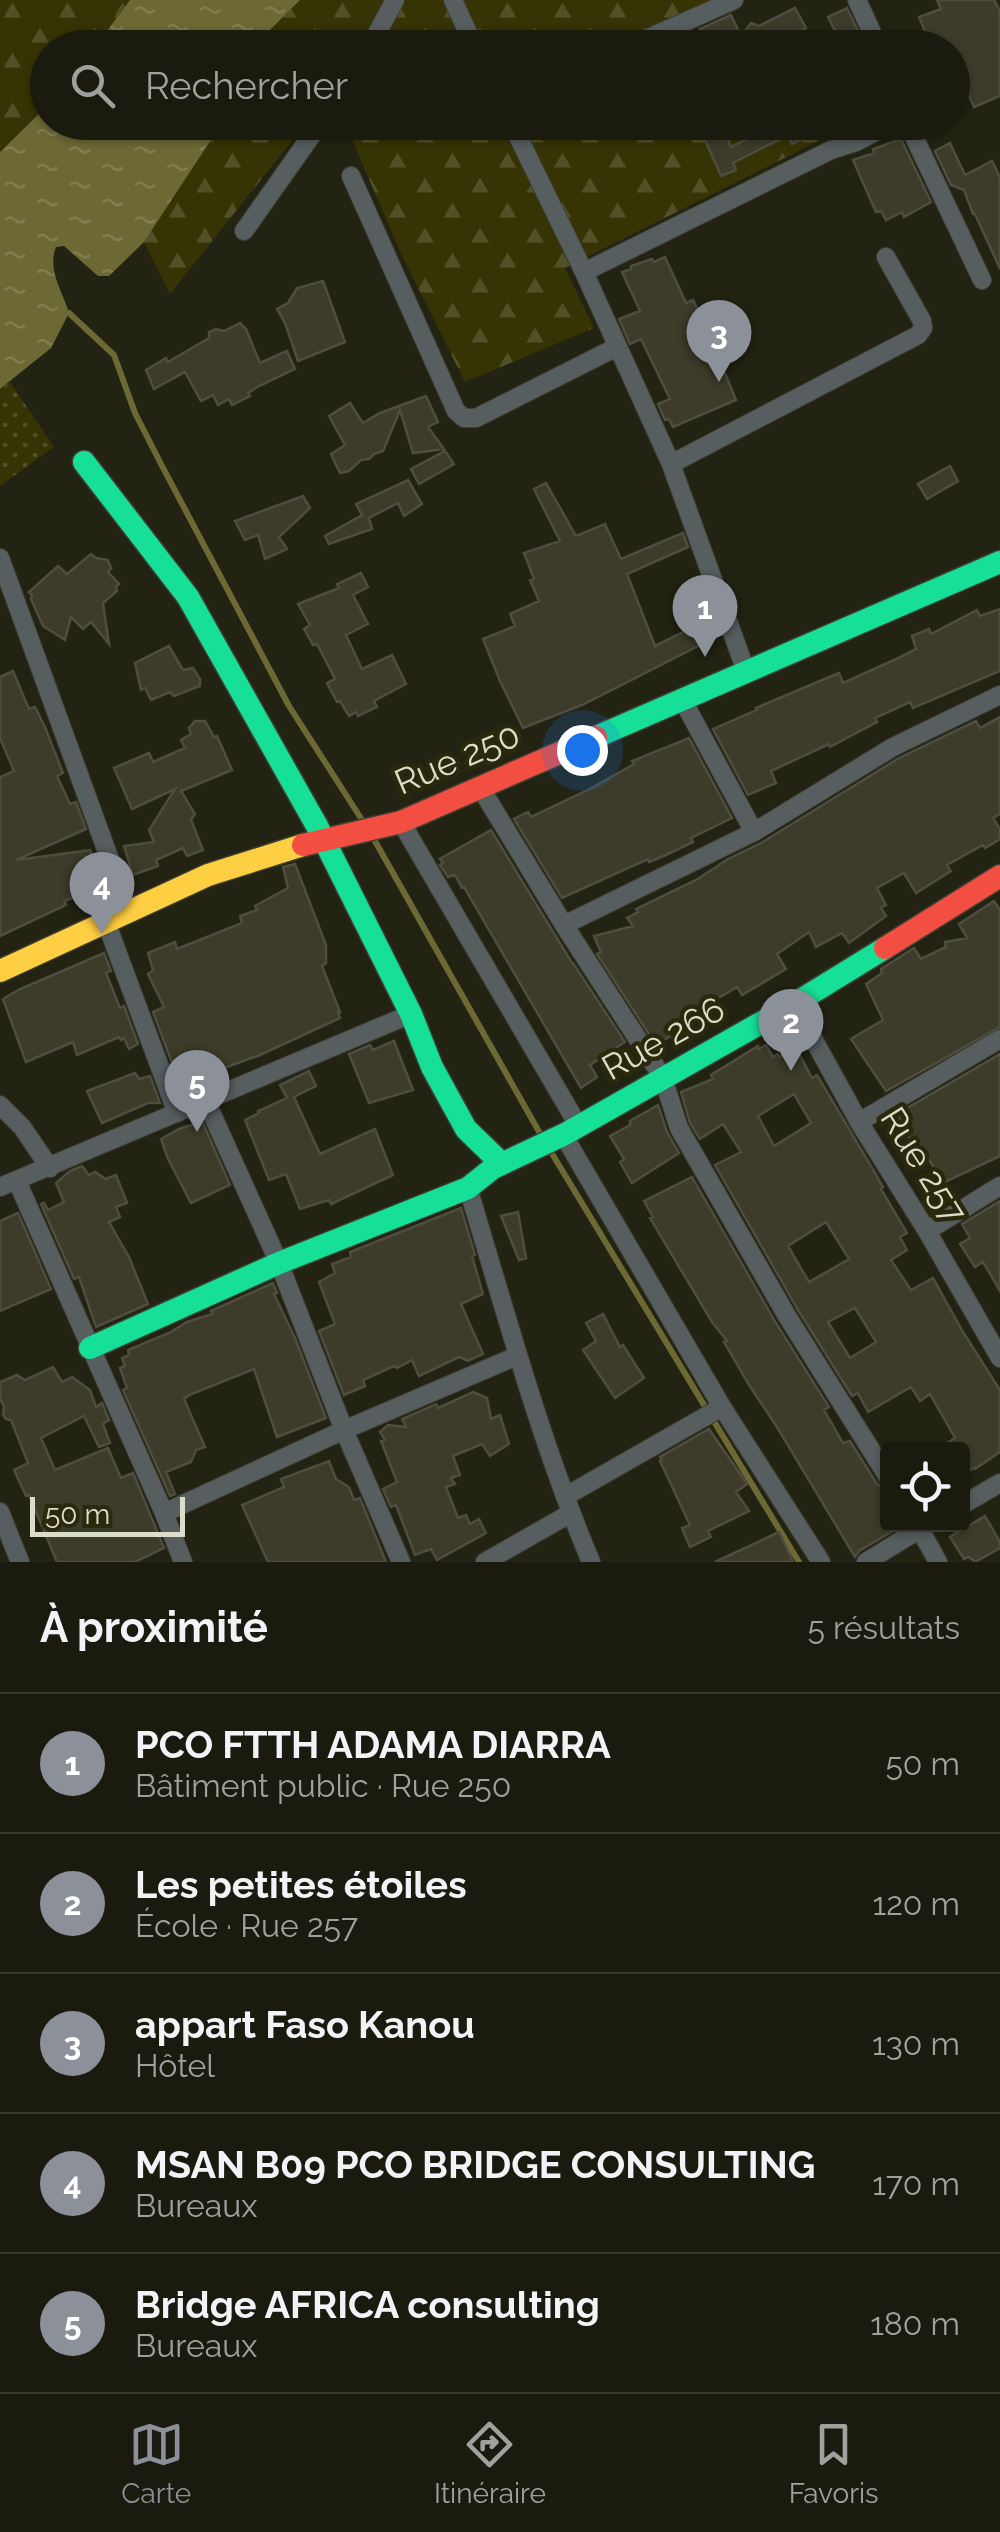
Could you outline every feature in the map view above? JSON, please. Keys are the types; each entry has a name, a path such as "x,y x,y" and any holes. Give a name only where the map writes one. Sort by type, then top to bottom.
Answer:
{"street":[{"path":"378,30 394,0"},
{"path":"453,0 467,30"},
{"path":"666,30 734,0"},
{"path":"856,0 870,30"},
{"path":"244,231 308,140"},
{"path":"520,140 670,464 746,671"},
{"path":"584,272 860,140"},
{"path":"916,140 982,280"},
{"path":"350,176 456,411 464,418 476,418 617,346"},
{"path":"670,464 918,335 922,321 886,257"},
{"path":"84,462 188,596 324,839 466,1130 502,1163"},
{"path":"0,558 129,912"},
{"name":"Rue 250","path":"0,971 208,876 279,851 401,822 1000,562"},
{"path":"564,925 754,832 893,747 1000,695"},
{"path":"682,699 754,832"},
{"path":"480,787 662,1078 679,1128 787,1316 880,1464"},
{"path":"401,822 722,1406 820,1562"},
{"name":"Rue 266","path":"90,1348 279,1263 468,1188 502,1163 571,1130 794,1004 1000,876"},
{"path":"106,922 177,1114"},
{"name":"Rue 257","path":"794,1004 859,1122 995,1335 1000,1358"},
{"path":"183,1562 90,1348 9,1184 411,1014"},
{"path":"859,1122 1000,1038"},
{"path":"206,1101 279,1263 401,1562"},
{"path":"0,1105 22,1127 50,1168"},
{"path":"927,1230 1000,1186"},
{"path":"468,1188 518,1356 591,1562"},
{"path":"164,1513 518,1356"},
{"path":"485,1562 722,1406"},
{"path":"970,1501 1000,1484"},
{"path":"0,1512 20,1562"},
{"path":"866,1562 912,1532"},
{"path":"924,1532 938,1562"}],"green space":[{"path":"0,0 130,0 108,30 30,30 30,123 0,152"},
{"path":"300,0 714,0 647,30 270,30"},
{"path":"292,140 170,294 144,242 209,143"},
{"path":"352,140 820,140 565,268 594,328 465,382 401,254"},
{"path":"10,382 54,447 0,486 0,389"}],"water":[{"path":"130,0 300,0 270,30 108,30"},
{"path":"30,123 30,140 210,140 144,242 109,276 98,276 64,246 56,247 54,272 69,313 51,348 0,389 0,152"}],"building":[{"path":"937,0 994,0 1000,11 1000,96 974,107 970,98 970,30 924,30 919,17 941,9"},
{"path":"795,8 806,28 746,30 751,23 759,26"},
{"path":"847,8 858,30 835,30 828,17"},
{"path":"731,15 738,30 700,30 700,29"},
{"path":"705,140 728,140 731,147 745,140 779,140 733,163 736,170 721,176"},
{"path":"901,140 931,202 904,217 902,212 886,220 881,211 876,212 853,160 874,153 873,149"},
{"path":"950,143 965,175 992,161 1000,177 1000,269 964,190 951,185 935,151"},
{"path":"665,257 686,303 693,300 704,322 736,400 673,427 658,404 670,399 641,339 630,344 619,319 640,311 622,272"},
{"path":"323,281 345,342 298,361 277,309 288,303 297,288"},
{"path":"240,323 260,363 287,351 295,369 257,387 248,393 250,396 232,405 229,399 218,405 213,395 201,401 185,372 154,389 146,370 209,338 209,332 224,331"},
{"path":"426,396 438,422 428,427 444,449 413,453 400,410 383,451 340,473 331,454 345,445 329,416 350,403 363,423"},
{"path":"445,451 454,464 419,484 411,469"},
{"path":"950,466 958,481 927,499 918,484"},
{"path":"408,480 422,504 404,516 398,503 369,518 372,529 329,544 325,536 362,515 356,504"},
{"path":"546,483 576,536 605,524 621,559 683,533 688,547 627,574 655,646 713,617 720,635 582,705 523,728 483,639 515,626 510,614 539,601 524,553 560,541 534,489"},
{"path":"303,496 310,508 279,537 287,549 265,559 258,535 245,540 235,521"},
{"path":"91,554 108,560 108,572 119,584 103,603 109,644 91,622 83,629 71,617 65,640 43,626 29,592 58,566 67,574"},
{"path":"361,573 368,587 353,595 368,624 346,635 362,669 392,655 406,684 374,701 377,707 349,716 327,683 335,679 317,644 313,645 304,629 310,625 298,604 339,588 337,584"},
{"path":"1000,609 1000,671 913,708 910,702 875,718 877,722 830,747 829,744 771,771 776,783 748,795 713,729 839,673 843,683 894,660 916,649 912,636 929,629 931,634 977,610 980,616"},
{"path":"169,646 183,670 193,668 200,686 151,700 145,688 141,690 135,663"},
{"path":"13,671 29,709 35,707 45,727 63,773 57,776 70,804 76,802 86,829 16,860 90,850 106,886 64,901 66,905 0,936 0,777 14,771 0,738 0,677"},
{"path":"1000,717 1000,814 993,818 1000,829 1000,839 947,865 951,871 916,893 904,873 877,888 886,905 881,908 886,916 849,943 842,933 816,947 809,932 777,954 786,969 742,995 737,987 707,1005 711,1011 656,1045 597,954 601,952 594,936 633,926 627,918 638,912 636,909 761,843 899,758 976,721 980,728"},
{"path":"195,721 205,721 217,736 232,770 181,791 195,814 191,820 203,850 187,856 183,848 156,860 158,866 133,875 124,846 154,842 149,830 175,789 132,809 114,768 149,753 153,762 185,748 181,740 191,734 189,728"},
{"path":"689,738 732,818 668,854 649,862 648,859 562,898 514,819 528,812 531,817 586,791 634,764 632,761"},
{"path":"491,830 625,1042 590,1065 597,1077 581,1088 464,887 455,875 448,877 440,865 440,859"},
{"path":"295,864 326,945 326,963 322,966 340,1018 181,1087 153,1012 164,1007 148,974 153,970 148,953 175,942 177,949 242,923 240,916 257,910 255,906 288,888 283,867"},
{"path":"994,901 1000,910 1000,1027 886,1091 851,1039 883,1020 866,984 914,948 921,959 946,947 945,942 967,938 959,924"},
{"path":"104,953 111,971 106,973 138,1044 129,1049 124,1038 119,1037 77,1055 73,1042 26,1062 3,999"},
{"path":"394,1041 413,1090 369,1103 349,1054"},
{"path":"766,1045 773,1057 796,1048 812,1078 817,1075 907,1233 900,1237 907,1250 891,1260 911,1290 933,1278 1000,1390 1000,1452 975,1469 970,1470 970,1442 949,1442 955,1438 930,1394 920,1401 911,1387 868,1412 858,1393 852,1396 715,1165 741,1152 723,1124 700,1139 690,1123 681,1092 713,1079 711,1075 758,1046 759,1049","holes":["794,1094 811,1123 774,1146 758,1116","826,1222 849,1259 809,1282 788,1246","855,1308 876,1342 850,1358 828,1322"]},
{"path":"1000,1054 1000,1156 943,1183 919,1143 913,1146 897,1114"},
{"path":"309,1071 316,1086 294,1097 320,1154 375,1129 393,1175 331,1204 329,1200 300,1209 286,1174 269,1180 245,1120 287,1098 280,1085"},
{"path":"135,1073 139,1079 150,1076 160,1103 148,1103 102,1123 87,1091"},
{"path":"658,1105 679,1153 632,1183 610,1136"},
{"path":"202,1121 230,1185 191,1203 161,1139"},
{"path":"82,1166 89,1175 95,1172 106,1179 116,1175 127,1203 116,1207 120,1217 109,1222 129,1257 148,1304 96,1327 79,1277 74,1279 41,1204 48,1210 64,1202 56,1183"},
{"path":"692,1177 829,1407 824,1410 843,1443 850,1441 880,1486 880,1532 891,1532 855,1557 650,1218 653,1217 644,1201"},
{"path":"1000,1201 1000,1291 983,1262 975,1267 960,1244 970,1238 962,1224"},
{"path":"461,1208 483,1294 461,1304 483,1354 468,1361 459,1357 419,1376 412,1360 363,1380 365,1386 344,1395 319,1331 335,1324 319,1282 335,1273 332,1264 351,1257 350,1252"},
{"path":"518,1212 526,1258 519,1260 501,1216"},
{"path":"18,1213 51,1289 0,1311 0,1221"},
{"path":"273,1283 277,1293 274,1294 326,1418 277,1437 254,1369 189,1395 184,1399 205,1447 196,1450 191,1462 166,1472 175,1494 170,1496 123,1390 127,1388 120,1368 125,1366 122,1358 129,1355 128,1350"},
{"path":"603,1314 620,1347 623,1345 644,1378 615,1398 583,1350 596,1341 586,1323"},
{"path":"53,1367 62,1382 72,1377 90,1390 96,1407 102,1403 109,1420 103,1424 110,1443 99,1447 84,1416 41,1438 55,1470 108,1448 121,1478 133,1473 164,1548 135,1562 57,1562 29,1495 26,1496 14,1470 28,1463 11,1420 3,1415 0,1399 0,1382 17,1375 25,1380"},
{"path":"473,1392 487,1398 491,1419 500,1415 509,1444 490,1456 482,1444 453,1456 460,1475 451,1478 455,1484 446,1487 458,1518 466,1515 470,1524 479,1519 486,1533 437,1560 431,1549 415,1555 396,1505 391,1507 383,1489 397,1482 380,1432 388,1425 406,1427 402,1419"},
{"path":"709,1429 747,1484 736,1492 749,1511 708,1531 711,1537 690,1547 682,1528 690,1525 660,1457"},
{"path":"329,1461 336,1479 349,1487 354,1500 360,1498 386,1562 268,1562 242,1505 284,1487 281,1479"},
{"path":"985,1516 1000,1548 975,1562 969,1557 964,1559 950,1537 970,1532 970,1525"},
{"path":"779,1532 793,1562 715,1562"}],"waterway":[{"path":"69,313 114,355 135,413 289,706 364,823"},
{"path":"371,834 542,1137"},
{"path":"548,1147 799,1562"}],"traffic: fast":[{"path":"84,462 188,597 317,826 411,1014 432,1067 466,1129 501,1163"},
{"path":"596,737 1000,562"},
{"path":"90,1348 279,1263 468,1188 493,1168 565,1134 885,948"}],"traffic: slow":[{"path":"0,971 208,875 303,845"}],"traffic: jam":[{"path":"303,845 401,822 596,737"},
{"path":"885,948 1000,876"}],"place":[{"name":"appart Faso Kanou","path":"719,382"},
{"name":"PCO FTTH ADAMA DIARRA","path":"705,657"},
{"name":"MSAN B09 PCO BRIDGE CONSULTING","path":"102,934"},
{"name":"Les petites étoiles","path":"791,1071"},
{"name":"Bridge AFRICA consulting","path":"197,1132"}]}
